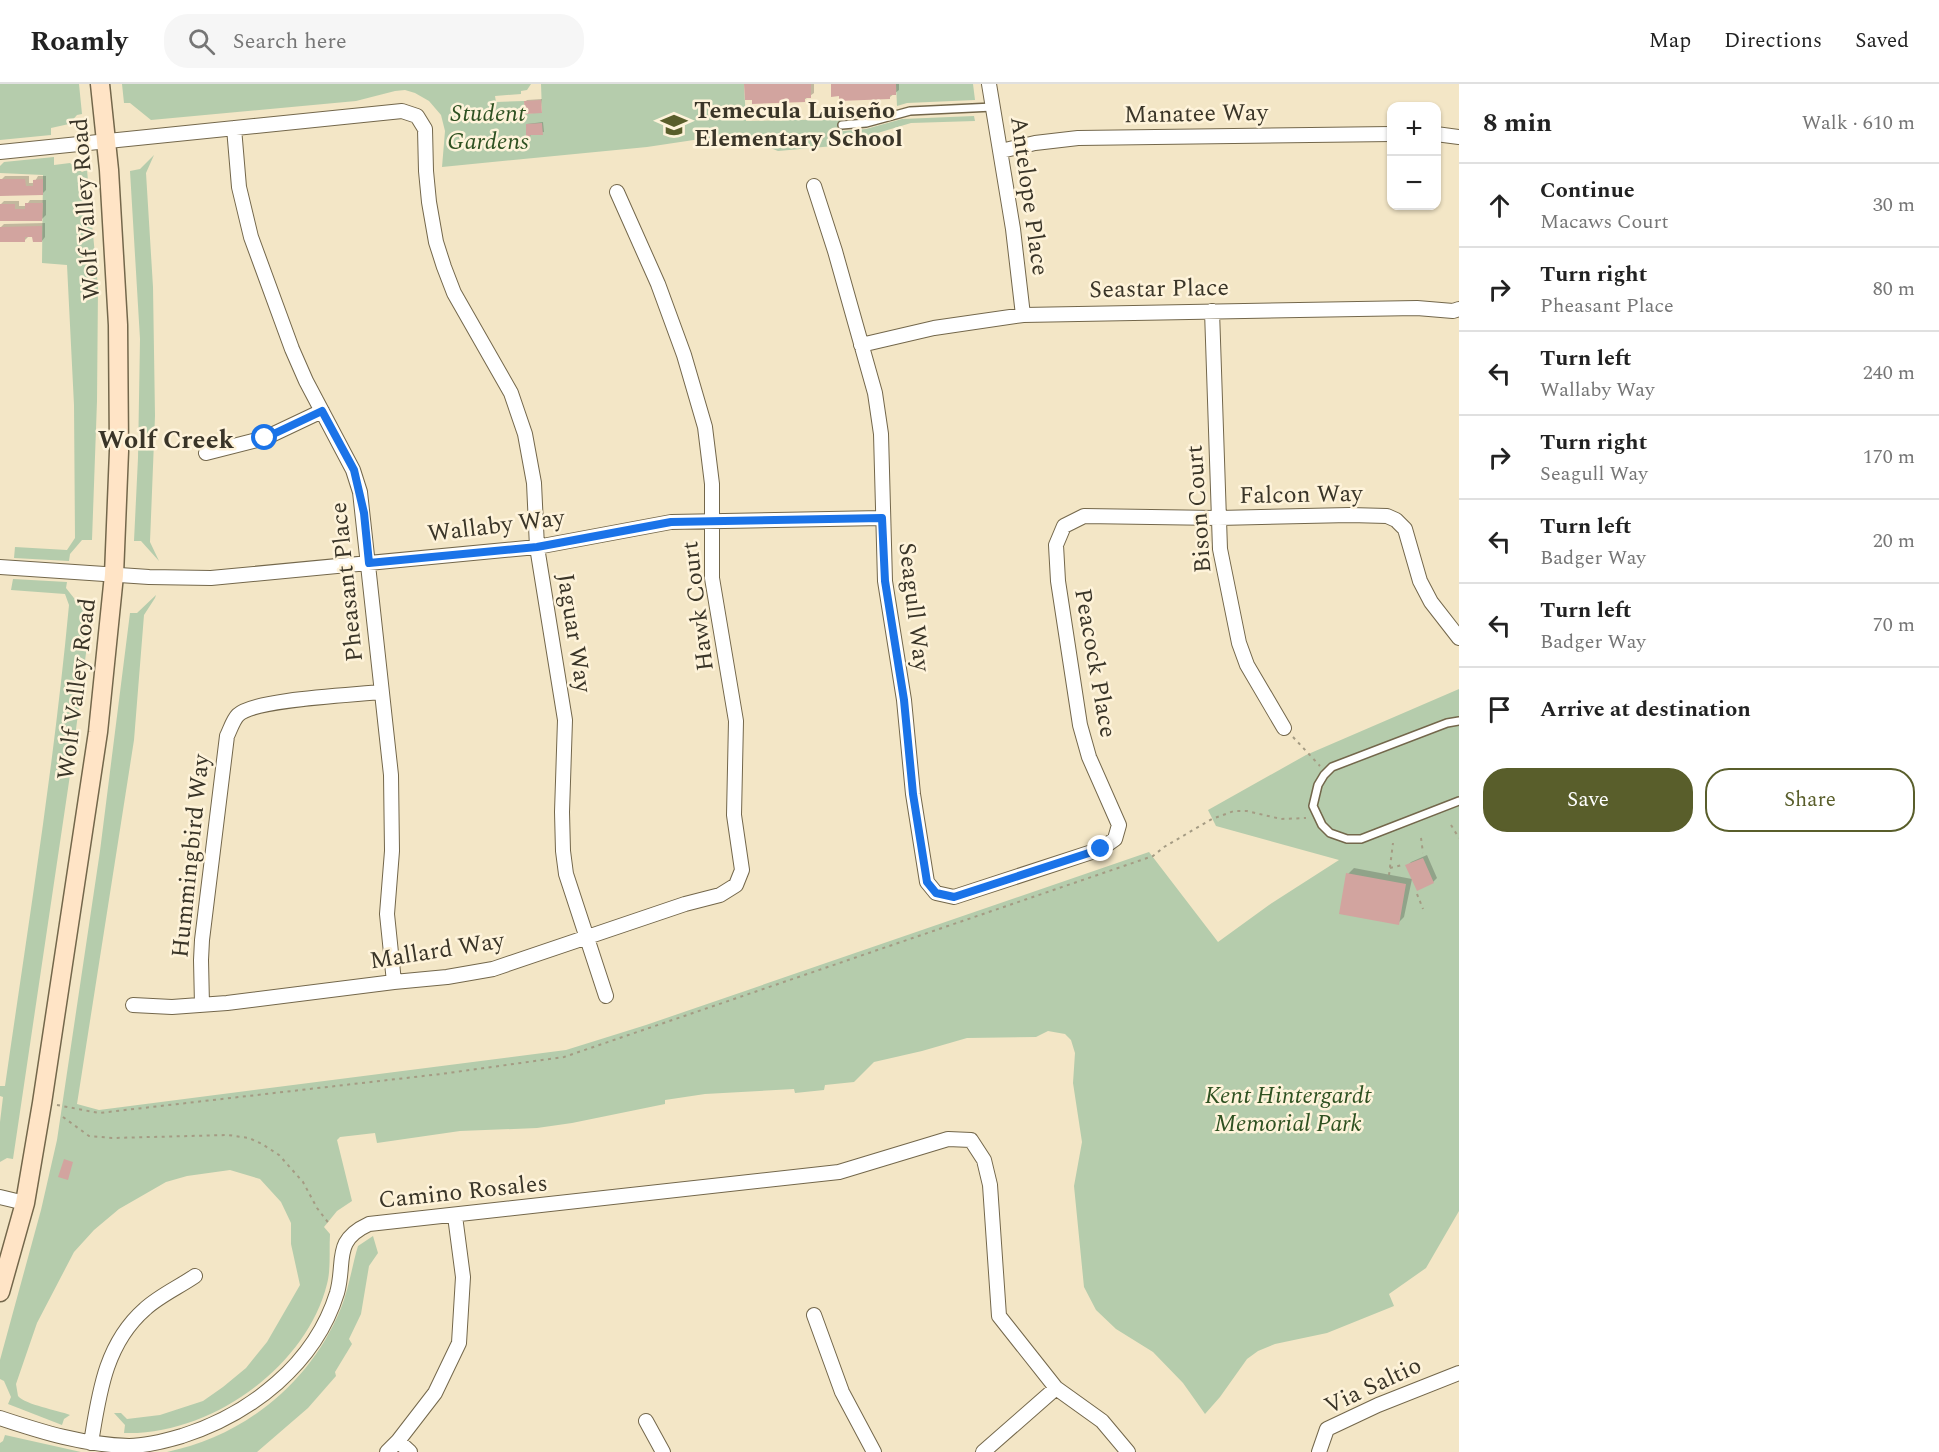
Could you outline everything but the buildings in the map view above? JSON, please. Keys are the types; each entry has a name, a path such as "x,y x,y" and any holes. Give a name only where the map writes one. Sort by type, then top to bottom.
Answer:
{"main road":[{"name":"Wolf Valley Road","path":"0,1292 25,1203 42,1103 98,732 114,575 119,451 118,325 100,84"}],"street":[{"name":"Antelope Place","path":"989,84 1013,229 1023,315"},
{"name":"Jaguar Way","path":"234,128 361,117 402,111 417,116 425,129 429,202 436,242 444,267 453,293 511,393 525,434 534,483 537,547 565,720 563,851 566,874 606,996"},
{"path":"0,152 234,128"},
{"name":"Pheasant Place","path":"234,128 239,187 251,237 292,349 354,470 364,513 390,775 392,851 387,914 394,982"},
{"name":"Manatee Way","path":"1001,151 1035,143 1078,138 1387,134"},
{"path":"1441,134 1459,136"},
{"name":"Seagull Way","path":"814,186 875,393 881,434 885,581 904,700 920,844 927,882 936,893 954,897 1101,849 1115,839"},
{"name":"Hawk Court","path":"616,192 658,284 684,355 705,428 712,484 712,578 736,721 734,815 742,870 736,885"},
{"name":"Seastar Place","path":"861,345 934,328 1023,315 1417,308 1454,312 1459,309"},
{"name":"Bison Court","path":"1212,311 1220,549 1239,644 1252,675 1284,728"},
{"path":"206,453 265,438 322,411"},
{"name":"Falcon Way","path":"1064,526 1084,516 1218,518 1387,516 1396,520 1405,529 1420,581 1431,602 1459,638"},
{"name":"Wallaby Way","path":"0,567 114,575 211,578 537,547 671,522 882,518"},
{"name":"Peacock Place","path":"1064,526 1056,544 1058,580 1078,714 1089,757 1119,825 1115,839"},
{"name":"Hummingbird Way","path":"202,1005 202,940 228,736 238,715 258,706 287,701 381,692"},
{"name":"Mallard Way","path":"133,1005 202,1005 447,977 493,969 685,904 720,895 736,885"},
{"name":"Camino Rosales","path":"0,1418 46,1433 91,1443 131,1446 166,1441 202,1430 232,1416 259,1398 301,1359 321,1328 337,1293 345,1243 354,1231 369,1224 839,1172 948,1139 971,1140 984,1160 990,1185 999,1316 1056,1388"},
{"path":"0,1197 25,1203"},
{"path":"387,1452 435,1393 459,1343 463,1277 454,1216"},
{"path":"91,1443 102,1380 108,1361 119,1341 146,1308 195,1276"},
{"path":"814,1315 842,1392 874,1452"},
{"name":"Via Saltio","path":"1319,1452 1327,1429 1378,1405 1459,1373"},
{"path":"983,1452 1056,1388 1102,1421 1128,1452"},
{"path":"646,1421 663,1452"},
{"path":"398,1441 410,1452"}],"lane":[{"path":"842,125 866,123 910,111 993,107"},
{"path":"1459,721 1446,723 1332,767 1318,785 1313,806 1322,825 1330,833 1354,840 1459,801"}],"path":[{"path":"1284,728 1326,772"},
{"path":"42,1103 99,1113 564,1058 1153,856 1164,847 1223,814 1247,811 1281,819 1317,817"},
{"path":"1451,825 1459,838"},
{"path":"1421,838 1423,853"},
{"path":"1389,875 1394,843"},
{"path":"1390,868 1402,865"},
{"path":"1417,894 1423,909"},
{"path":"63,1117 89,1136 112,1138 228,1135 249,1138 262,1144 284,1161 303,1182 316,1208 330,1225"}],"green space":[{"path":"0,84 79,84 82,114 77,115 69,124 51,128 51,135 0,140"},
{"name":"Temecula Luiseño Elementary School","path":"122,84 531,84 527,90 521,91 521,94 495,96 496,102 524,101 525,114 542,112 541,84 744,84 746,121 842,119 843,131 866,129 902,119 974,116 975,121 911,123 834,146 778,151 760,144 707,138 647,147 442,167 445,131 441,115 429,101 405,90 356,101 151,120 130,103 124,103"},
{"path":"896,84 973,84 975,100 907,103 897,106"},
{"path":"154,155 146,173 153,287 155,416 150,542 159,561 141,541 134,541 140,339 130,171 140,169"},
{"path":"54,157 54,165 70,163 82,172 87,170 98,287 92,540 82,540 70,554 69,561 14,558 15,547 67,550 75,538 74,405 67,265 42,263 43,175 0,173 0,166 4,162"},
{"path":"13,579 67,582 66,588 81,607 89,607 88,638 70,775 13,1159 7,1158 0,1162 0,1122 3,1097 0,1096 0,1086 5,1086 31,906 56,726 69,605 65,594 11,590"},
{"name":"Kent Hintergardt Memorial Park","path":"156,595 144,615 134,740 77,1104 99,1110 566,1050 646,1025 1149,852 1218,942 1269,905 1339,860 1216,826 1208,810 1306,755 1459,689 1459,1211 1426,1268 1389,1294 1394,1306 1327,1333 1275,1344 1258,1351 1247,1359 1205,1414 1183,1383 1153,1352 1116,1329 1096,1310 1084,1287 1074,1186 1082,1142 1073,1083 1075,1053 1071,1040 1065,1034 1048,1031 1036,1037 967,1038 874,1062 854,1082 825,1085 824,1090 795,1093 794,1089 705,1094 665,1100 665,1104 537,1128 460,1131 377,1143 375,1133 340,1137 337,1140 352,1201 337,1211 324,1227 330,1234 327,1284 316,1315 298,1343 276,1369 250,1391 220,1409 189,1423 156,1431 124,1433 125,1425 114,1413 121,1413 127,1419 160,1415 203,1401 246,1368 267,1342 300,1285 291,1244 291,1223 281,1202 260,1179 230,1170 187,1176 166,1182 119,1209 94,1230 74,1252 37,1323 16,1384 18,1396 35,1405 70,1415 64,1419 62,1425 8,1404 11,1397 4,1381 0,1379 0,1360 41,1210 57,1140 100,851 130,613 137,613"},
{"path":"373,1236 378,1253 369,1266 361,1314 349,1339 352,1344 335,1372 336,1376 308,1408 257,1452 167,1452 223,1433 272,1402 293,1382 328,1335 341,1308 358,1246"},
{"path":"5,1435 81,1452 0,1452 0,1443"}],"place":[{"name":"Temecula Luiseño Elementary School","path":"674,125"}],"district":[{"name":"Wolf Creek","path":"166,440"}],"route":[{"path":"265,438 322,411 354,470 364,513 369,563 537,547 671,522 882,518 885,581 904,700 913,794 927,882 936,893 954,897 1101,849"}],"park label":[{"name":"Student Gardens","path":"488,128"}]}
